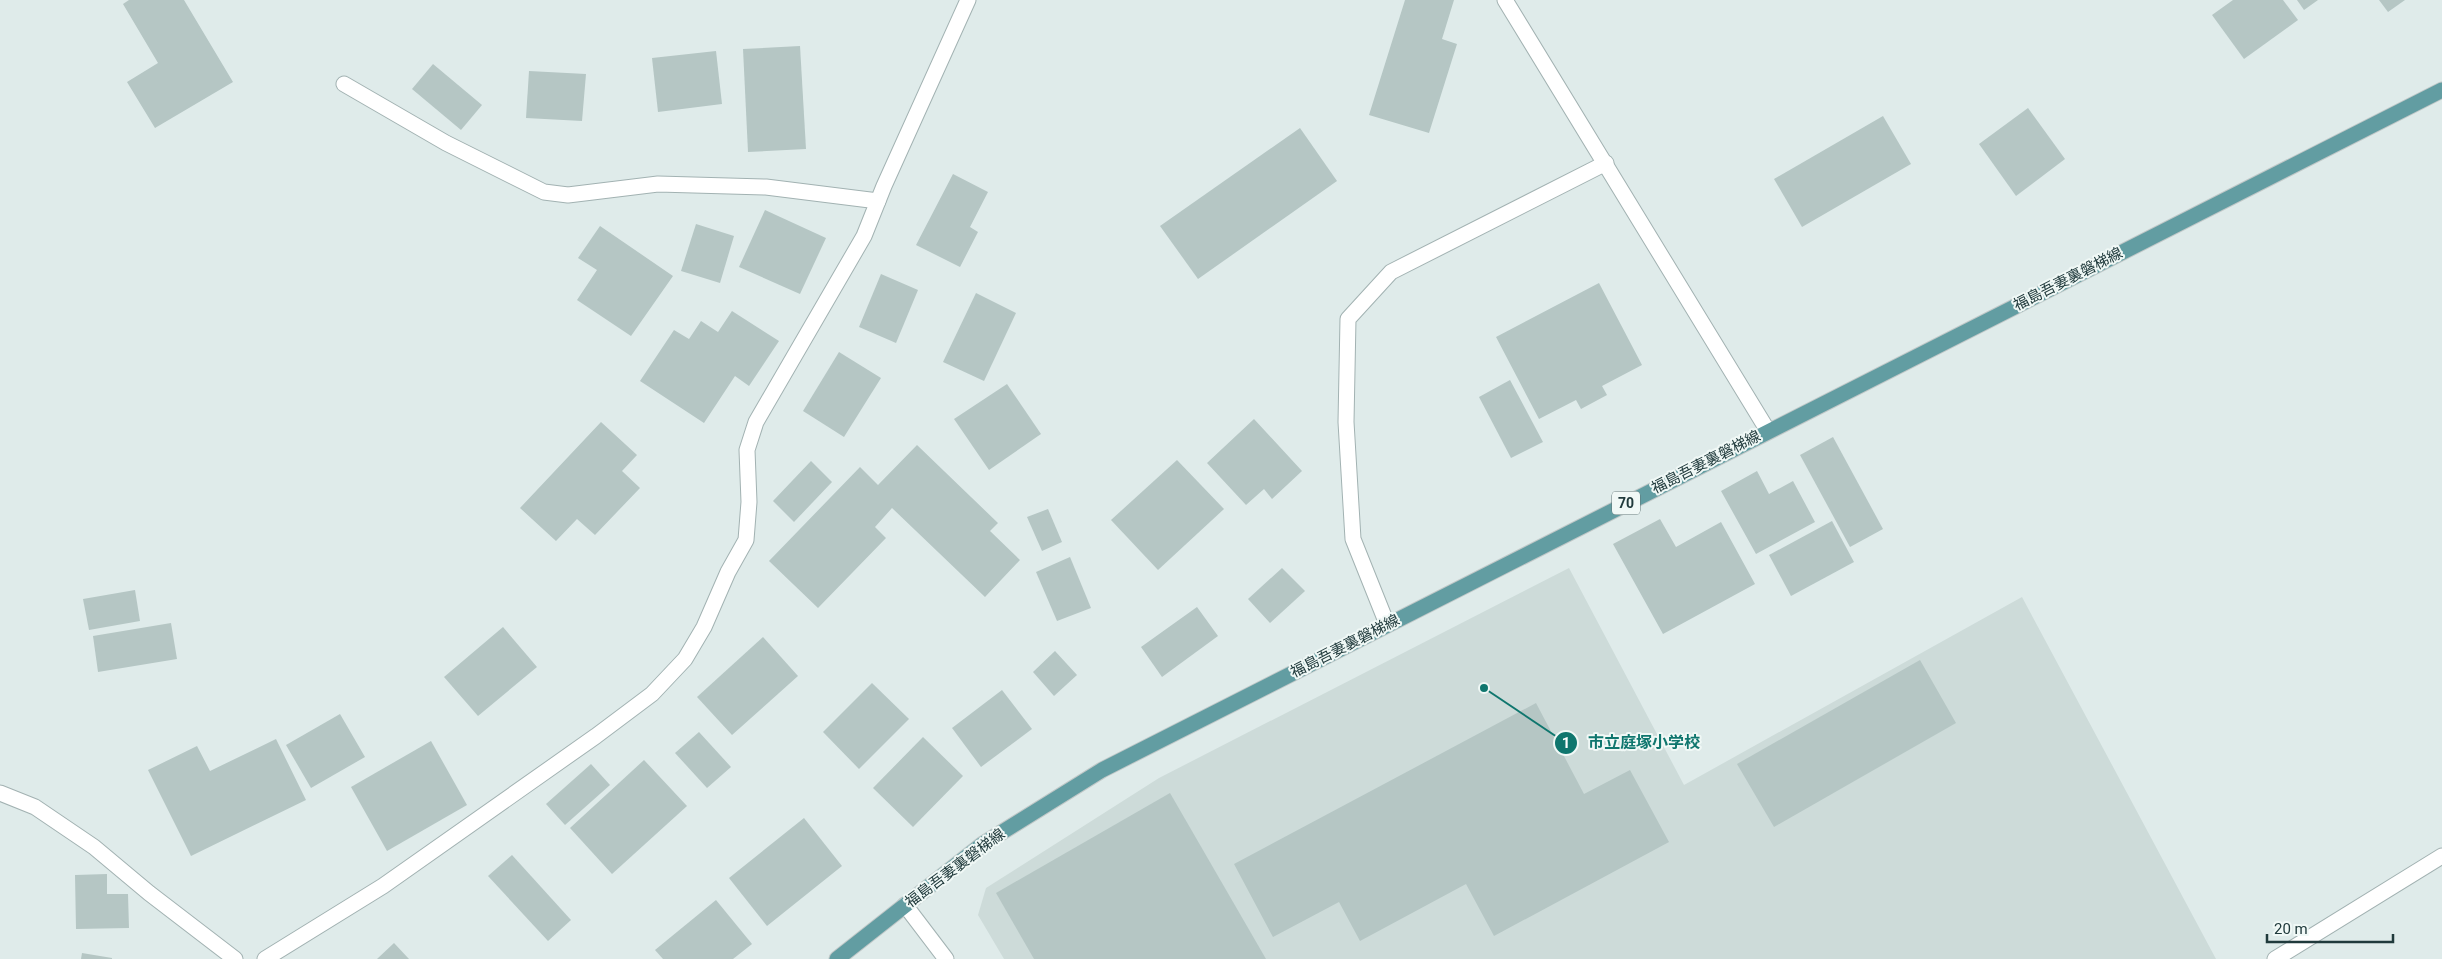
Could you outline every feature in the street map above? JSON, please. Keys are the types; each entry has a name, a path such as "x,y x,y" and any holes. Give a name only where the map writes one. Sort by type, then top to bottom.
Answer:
{"main road":[{"name":"福島吾妻裏磐梯線","path":"836,959 983,844 1102,770 2442,90"}],"street":[{"path":"265,959 383,886 596,736 652,694 685,659 704,626 728,572 746,540 749,502 747,450 756,422 864,236 968,0"},
{"path":"1505,0 1768,431"},
{"path":"344,84 446,143 544,192 568,195 658,184 766,187 878,201"},
{"path":"1387,624 1354,539 1346,422 1348,319 1391,272 1606,163"},
{"path":"0,793 35,807 94,847 149,893 235,959"},
{"path":"2275,959 2442,856"},
{"path":"905,905 946,959"}],"shaded area":[{"path":"1569,568 1684,785 2022,597 2216,959 1004,959 978,915 986,888 1159,778"}],"building":[{"path":"129,0 184,0 233,82 155,128 127,82 158,63 123,4"},
{"path":"1405,0 1454,0 1442,39 1457,44 1429,133 1369,115"},
{"path":"2233,0 2283,0 2298,20 2244,59 2212,15"},
{"path":"2297,0 2318,0 2304,10"},
{"path":"2379,0 2405,0 2388,12"},
{"path":"800,46 806,149 748,152 743,49"},
{"path":"716,51 722,104 658,112 652,58"},
{"path":"433,64 482,105 461,130 412,89"},
{"path":"529,71 586,74 582,121 526,118"},
{"path":"2028,108 2065,159 2016,196 1979,144"},
{"path":"1883,116 1911,164 1802,227 1774,179"},
{"path":"1300,128 1337,181 1198,279 1160,226"},
{"path":"953,174 988,192 970,227 978,232 960,267 916,245"},
{"path":"765,210 826,238 800,294 739,267"},
{"path":"696,224 734,236 720,283 681,271"},
{"path":"600,226 673,276 631,336 577,300 597,270 578,258"},
{"path":"881,274 918,290 896,343 859,327"},
{"path":"1599,283 1642,365 1602,386 1607,395 1581,409 1576,400 1539,419 1496,337"},
{"path":"976,293 1016,313 984,381 943,362"},
{"path":"732,311 779,341 749,386 735,376 704,423 640,381 674,330 689,339 701,321 718,332"},
{"path":"839,352 881,378 844,437 803,411"},
{"path":"1510,380 1543,442 1511,458 1479,397"},
{"path":"1007,384 1041,434 989,470 954,419"},
{"path":"1254,419 1302,471 1272,499 1264,489 1246,505 1207,463"},
{"path":"601,422 637,455 622,471 640,488 595,535 577,519 556,541 520,508"},
{"path":"1833,437 1883,529 1850,547 1800,455"},
{"path":"917,445 998,523 990,531 1020,560 985,597 892,508 875,527 886,538 818,608 769,561 860,467 878,485"},
{"path":"1177,460 1224,509 1158,570 1111,520"},
{"path":"811,461 832,482 794,522 773,501"},
{"path":"1757,471 1769,494 1793,481 1815,522 1756,554 1721,491"},
{"path":"1048,509 1062,542 1042,551 1027,517"},
{"path":"1660,519 1676,547 1721,522 1755,584 1663,634 1613,544"},
{"path":"1832,521 1854,562 1791,596 1769,555"},
{"path":"1070,557 1091,608 1057,621 1036,572"},
{"path":"1282,568 1305,591 1270,623 1248,599"},
{"path":"135,590 140,621 89,630 83,599"},
{"path":"1197,607 1218,636 1162,677 1141,647"},
{"path":"171,623 177,659 98,672 93,636"},
{"path":"503,627 537,667 478,716 444,677"},
{"path":"763,637 798,676 732,735 697,697"},
{"path":"1055,651 1077,675 1054,696 1033,672"},
{"path":"1920,660 1956,723 1774,827 1737,764"},
{"path":"872,683 909,719 859,769 823,732"},
{"path":"1002,690 1032,729 981,767 952,728"},
{"path":"1536,703 1584,794 1630,770 1669,842 1494,936 1466,884 1360,941 1339,902 1273,937 1234,864"},
{"path":"340,714 365,757 311,788 286,745"},
{"path":"699,732 731,767 707,788 675,753"},
{"path":"923,737 963,776 913,827 873,788"},
{"path":"276,739 306,800 191,856 148,770 197,746 210,771"},
{"path":"431,741 467,805 387,851 351,787"},
{"path":"644,760 687,806 612,874 570,828"},
{"path":"591,764 610,785 565,825 546,804"},
{"path":"1170,793 1266,959 1034,959 996,893"},
{"path":"804,818 842,866 767,926 729,878"},
{"path":"512,855 571,920 548,941 488,876"},
{"path":"107,874 107,894 128,894 129,928 76,929 75,875"},
{"path":"716,900 752,944 733,959 663,959 655,950"},
{"path":"394,943 409,959 377,959"},
{"path":"82,953 112,958 112,959 81,959"}],"place":[{"name":"市立庭塚小学校","path":"1484,688"}]}
